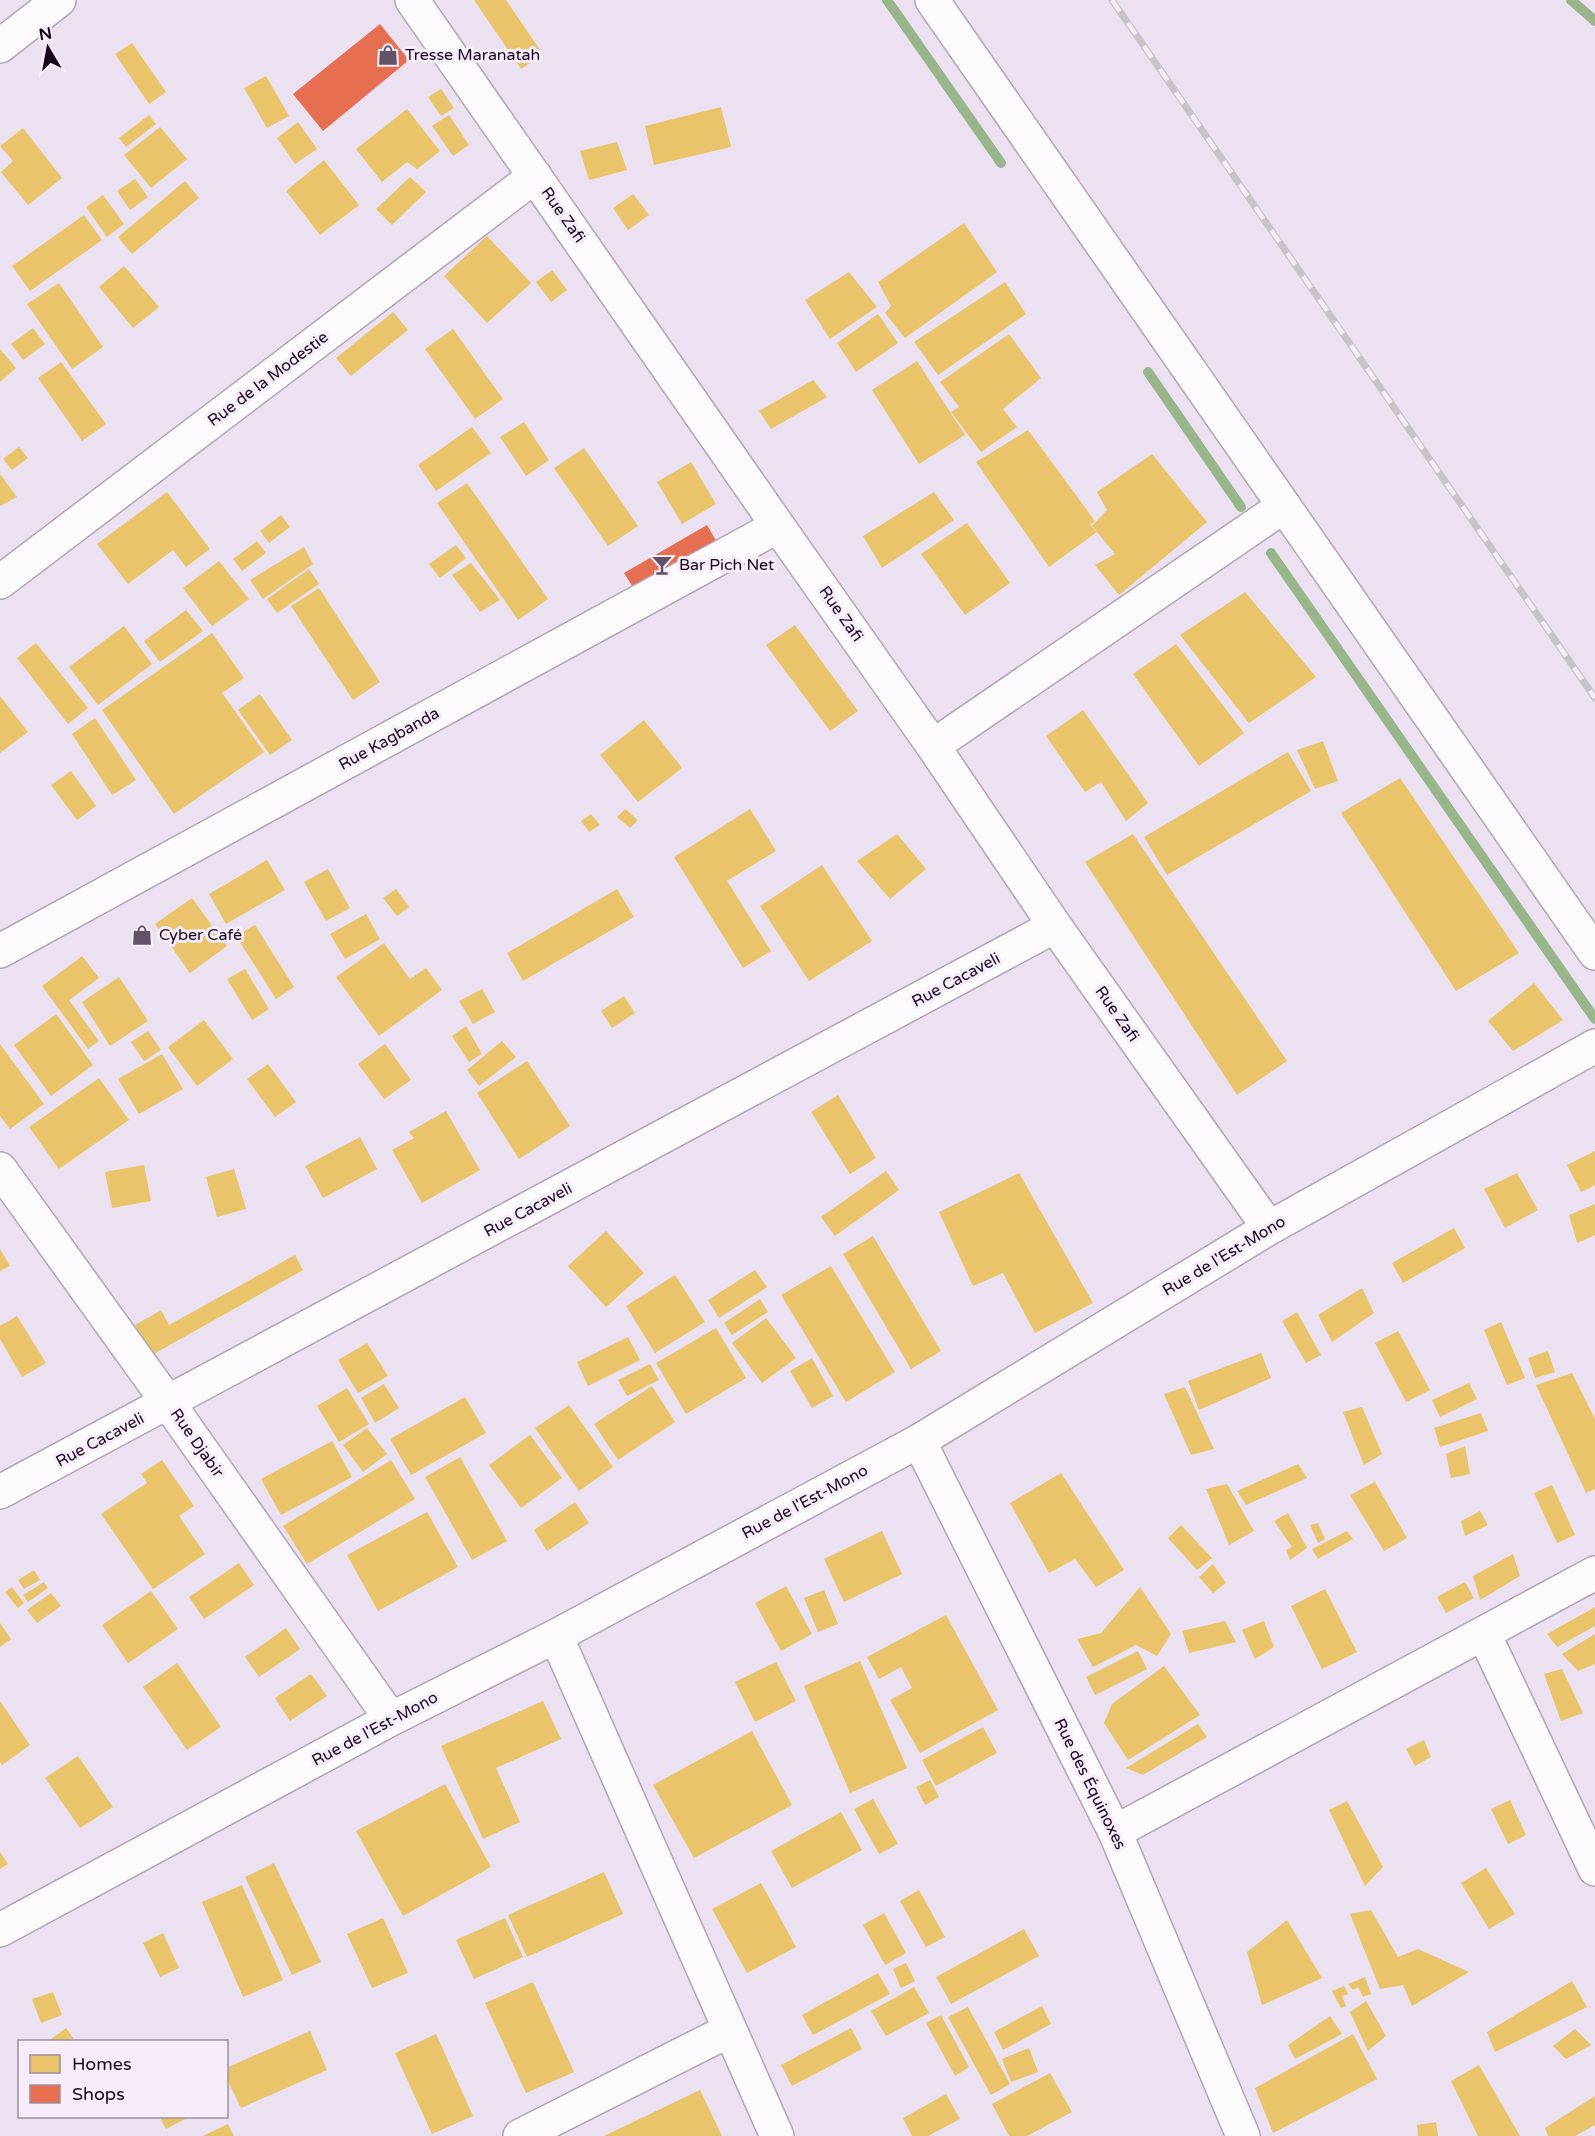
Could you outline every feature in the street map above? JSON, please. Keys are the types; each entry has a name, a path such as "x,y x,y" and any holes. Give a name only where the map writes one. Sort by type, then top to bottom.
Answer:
{"street":[{"path":"0,46 59,0"},
{"name":"Rue Zafi","path":"412,0 933,746 1055,926 1269,1228"},
{"path":"932,0 1595,953"},
{"name":"Rue de la Modestie","path":"0,582 535,176"},
{"path":"933,746 1284,506"},
{"name":"Rue Kagbanda","path":"0,951 778,526"},
{"name":"Rue Cacaveli","path":"0,1492 169,1404 1055,926"},
{"name":"Rue de l'Est-Mono","path":"0,1930 391,1719 556,1636 919,1441 1269,1228 1595,1046"},
{"name":"Rue Djabir","path":"0,1169 391,1719"},
{"name":"Rue des Équinoxes","path":"919,1441 1115,1832 1243,2136"},
{"path":"1115,1832 1595,1573"},
{"path":"1484,1634 1595,1869"},
{"path":"556,1636 777,2136"},
{"path":"520,2136 730,2030"}],"building: Homes":[{"path":"474,0 506,0 543,54 521,69"},
{"path":"132,43 166,92 149,104 115,54"},
{"path":"266,76 289,116 267,128 244,88"},
{"path":"441,89 454,108 441,116 428,97"},
{"path":"721,107 731,147 654,165 645,126"},
{"path":"407,109 440,151 417,169 407,162 382,182 356,149"},
{"path":"149,115 156,124 126,147 119,138"},
{"path":"449,115 469,145 453,156 432,126"},
{"path":"298,122 317,149 295,164 277,138"},
{"path":"160,127 187,159 151,188 124,155"},
{"path":"23,128 62,178 28,205 1,172 13,161 0,146"},
{"path":"617,142 627,170 589,180 580,151"},
{"path":"324,160 359,205 320,235 286,191"},
{"path":"410,177 426,192 392,225 376,209"},
{"path":"135,179 148,197 130,210 117,191"},
{"path":"185,181 199,198 132,254 118,237"},
{"path":"633,194 649,215 628,230 613,208"},
{"path":"103,195 124,224 107,237 86,207"},
{"path":"84,215 102,240 30,291 12,266"},
{"path":"964,223 997,272 905,338 885,313 891,306 878,282"},
{"path":"487,236 531,283 487,323 444,276"},
{"path":"124,266 159,307 133,328 99,287"},
{"path":"552,270 567,290 551,302 536,282"},
{"path":"849,272 877,307 830,339 805,300"},
{"path":"1005,282 1026,314 938,375 914,342"},
{"path":"59,283 103,347 72,369 27,304"},
{"path":"393,312 408,330 351,376 336,358"},
{"path":"878,314 898,343 856,372 837,343"},
{"path":"33,328 45,344 23,360 11,344"},
{"path":"453,329 503,399 475,419 425,349"},
{"path":"1009,334 1041,378 1003,409 1017,427 981,452 951,412 959,407 940,382"},
{"path":"0,349 16,368 0,382"},
{"path":"917,361 965,435 919,464 872,390"},
{"path":"61,362 106,424 82,441 38,378"},
{"path":"813,380 827,397 771,429 759,411"},
{"path":"524,422 549,460 526,476 500,437"},
{"path":"472,427 491,453 436,491 418,465"},
{"path":"1028,430 1095,521 1090,525 1097,532 1049,567 976,462"},
{"path":"19,447 28,458 12,470 3,459"},
{"path":"584,448 638,526 608,546 554,468"},
{"path":"1152,454 1207,522 1119,595 1095,565 1115,554 1092,526 1107,510 1097,492"},
{"path":"691,462 716,504 682,524 657,482"},
{"path":"0,474 17,497 0,506"},
{"path":"467,483 548,599 518,620 437,503"},
{"path":"167,492 210,549 186,567 173,550 128,584 97,544"},
{"path":"934,492 954,520 882,568 863,536"},
{"path":"281,515 290,527 269,543 260,531"},
{"path":"967,523 1010,583 965,615 921,554"},
{"path":"257,541 266,553 242,571 233,559"},
{"path":"456,545 466,558 440,578 429,564"},
{"path":"304,547 313,564 263,599 250,580"},
{"path":"219,561 249,599 212,626 183,588"},
{"path":"471,563 500,600 480,612 452,575"},
{"path":"309,569 319,584 277,613 267,599"},
{"path":"319,588 380,682 353,700 291,606"},
{"path":"1245,592 1316,677 1249,723 1180,635"},
{"path":"186,610 203,631 160,662 144,641"},
{"path":"795,625 858,711 830,731 766,645"},
{"path":"124,626 152,664 98,705 69,667"},
{"path":"212,633 244,678 222,693 264,752 174,814 102,710"},
{"path":"36,643 88,708 68,724 17,658"},
{"path":"1176,644 1244,733 1199,766 1133,674"},
{"path":"260,694 292,740 270,755 238,710"},
{"path":"0,696 28,732 0,753"},
{"path":"1083,710 1148,803 1126,821 1101,782 1085,792 1046,736"},
{"path":"95,718 136,780 112,795 72,734"},
{"path":"644,720 682,768 638,802 600,755"},
{"path":"1323,741 1338,781 1315,789 1297,750"},
{"path":"1288,752 1311,791 1167,875 1144,837"},
{"path":"71,771 96,806 77,820 51,785"},
{"path":"1400,778 1519,953 1456,991 1341,813"},
{"path":"625,809 638,820 630,828 617,817"},
{"path":"750,809 776,851 727,881 771,951 743,968 674,857"},
{"path":"591,814 600,825 589,832 581,821"},
{"path":"897,834 926,869 890,899 857,861"},
{"path":"1133,834 1287,1061 1237,1095 1085,862"},
{"path":"267,860 285,890 226,924 209,894"},
{"path":"822,865 872,941 809,981 760,906"},
{"path":"328,869 350,908 326,921 304,882"},
{"path":"396,889 409,907 397,916 383,898"},
{"path":"617,889 634,917 523,981 507,953"},
{"path":"192,898 227,946 190,973 155,924"},
{"path":"366,914 380,939 345,959 330,934"},
{"path":"255,925 294,987 276,999 236,936"},
{"path":"384,943 410,979 426,968 442,990 379,1036 336,977"},
{"path":"82,956 99,978 69,1000 99,1041 88,1049 42,986"},
{"path":"245,969 269,1009 252,1020 227,979"},
{"path":"119,977 148,1021 110,1046 82,1002"},
{"path":"1534,983 1563,1020 1513,1051 1488,1021"},
{"path":"482,989 495,1012 473,1024 459,1001"},
{"path":"624,996 635,1013 612,1028 601,1011"},
{"path":"56,1014 93,1065 51,1096 14,1045"},
{"path":"204,1020 233,1059 197,1086 168,1047"},
{"path":"466,1026 482,1054 469,1062 452,1036"},
{"path":"148,1031 161,1050 144,1061 131,1042"},
{"path":"502,1041 516,1057 479,1086 467,1070"},
{"path":"0,1044 44,1104 10,1129 0,1116"},
{"path":"385,1044 411,1080 384,1099 358,1064"},
{"path":"162,1054 183,1089 139,1114 118,1079"},
{"path":"527,1061 570,1126 519,1159 477,1093"},
{"path":"268,1064 296,1102 275,1117 247,1079"},
{"path":"99,1078 129,1120 59,1169 29,1127"},
{"path":"838,1095 876,1158 850,1174 811,1112"},
{"path":"446,1111 480,1170 422,1203 392,1150 414,1138 409,1132"},
{"path":"360,1137 377,1169 323,1198 305,1166"},
{"path":"1595,1151 1595,1185 1581,1192 1567,1165"},
{"path":"144,1165 151,1201 112,1208 105,1172"},
{"path":"234,1169 246,1209 217,1217 206,1177"},
{"path":"886,1171 899,1190 835,1236 821,1217"},
{"path":"1019,1173 1093,1303 1035,1333 1003,1273 973,1286 939,1212"},
{"path":"1517,1173 1538,1210 1505,1228 1484,1189"},
{"path":"1595,1204 1595,1235 1577,1243 1569,1215"},
{"path":"1454,1228 1465,1248 1403,1283 1392,1263"},
{"path":"606,1231 644,1273 606,1307 568,1266"},
{"path":"873,1236 941,1351 911,1369 843,1254"},
{"path":"0,1249 10,1266 0,1271"},
{"path":"295,1255 303,1270 152,1355 135,1325 161,1310 169,1325"},
{"path":"831,1266 895,1372 846,1402 781,1295"},
{"path":"755,1270 767,1287 719,1318 708,1300"},
{"path":"675,1275 705,1322 655,1353 626,1306"},
{"path":"1362,1288 1374,1313 1332,1342 1318,1315"},
{"path":"760,1299 768,1312 732,1335 724,1323"},
{"path":"1297,1312 1321,1355 1306,1363 1282,1321"},
{"path":"17,1316 46,1363 22,1377 0,1339 0,1326"},
{"path":"766,1318 796,1358 762,1383 732,1343"},
{"path":"1501,1322 1525,1378 1507,1385 1484,1330"},
{"path":"716,1328 746,1378 686,1414 656,1363"},
{"path":"1398,1331 1430,1390 1406,1402 1375,1343"},
{"path":"628,1337 640,1360 588,1386 577,1362"},
{"path":"367,1343 388,1376 358,1393 338,1360"},
{"path":"1548,1351 1555,1372 1535,1378 1528,1358"},
{"path":"1261,1353 1271,1378 1199,1410 1188,1381"},
{"path":"812,1358 833,1396 812,1408 790,1371"},
{"path":"650,1364 659,1380 627,1396 618,1380"},
{"path":"1572,1373 1595,1419 1595,1489 1586,1493 1536,1385"},
{"path":"1469,1383 1477,1399 1440,1417 1432,1400"},
{"path":"384,1384 399,1408 375,1423 361,1398"},
{"path":"652,1386 675,1422 618,1460 594,1424"},
{"path":"1185,1387 1214,1449 1191,1455 1164,1394"},
{"path":"347,1388 369,1424 339,1442 317,1406"},
{"path":"465,1397 486,1433 411,1475 390,1439"},
{"path":"569,1405 613,1467 579,1491 535,1428"},
{"path":"1362,1407 1382,1454 1364,1465 1343,1412"},
{"path":"1481,1413 1488,1431 1440,1447 1434,1428"},
{"path":"367,1428 387,1454 363,1472 343,1445"},
{"path":"530,1435 562,1478 521,1508 489,1465"},
{"path":"332,1441 352,1477 281,1515 261,1479"},
{"path":"1465,1446 1470,1474 1451,1478 1446,1454"},
{"path":"460,1457 507,1541 472,1560 425,1477"},
{"path":"162,1460 194,1506 179,1516 205,1554 153,1589 101,1514 147,1483 141,1474"},
{"path":"391,1460 415,1499 307,1564 283,1526"},
{"path":"1298,1464 1307,1478 1246,1505 1237,1491"},
{"path":"1061,1473 1124,1570 1096,1587 1075,1559 1049,1573 1010,1503"},
{"path":"1375,1482 1407,1538 1384,1551 1350,1495"},
{"path":"1227,1484 1254,1531 1229,1545 1206,1489"},
{"path":"1552,1485 1575,1535 1557,1543 1534,1493"},
{"path":"575,1502 589,1523 547,1551 534,1530"},
{"path":"1480,1511 1488,1525 1465,1536 1461,1521"},
{"path":"427,1512 458,1567 378,1611 347,1555"},
{"path":"1288,1513 1307,1548 1290,1560 1286,1550 1292,1547 1274,1521"},
{"path":"1318,1523 1325,1539 1318,1543 1310,1525"},
{"path":"1181,1525 1212,1558 1197,1570 1168,1538"},
{"path":"882,1531 902,1574 844,1602 824,1559"},
{"path":"1347,1531 1353,1539 1318,1559 1312,1549"},
{"path":"1513,1554 1520,1576 1480,1600 1473,1576"},
{"path":"239,1563 254,1585 204,1619 189,1597"},
{"path":"1213,1564 1226,1583 1213,1593 1199,1577"},
{"path":"34,1570 40,1580 24,1589 18,1580"},
{"path":"44,1582 48,1588 28,1602 23,1595"},
{"path":"1465,1582 1474,1598 1446,1613 1437,1597"},
{"path":"786,1586 812,1634 781,1651 755,1603"},
{"path":"12,1587 24,1603 18,1608 5,1592"},
{"path":"1140,1587 1171,1634 1157,1656 1136,1645 1093,1667 1077,1639 1101,1633"},
{"path":"1325,1589 1357,1652 1322,1669 1291,1606"},
{"path":"824,1590 838,1624 818,1632 804,1598"},
{"path":"151,1591 178,1629 128,1663 102,1625"},
{"path":"51,1593 61,1606 37,1623 27,1610"},
{"path":"1595,1607 1595,1626 1557,1647 1547,1634"},
{"path":"946,1615 998,1710 920,1753 890,1700 912,1688 901,1667 879,1679 867,1657"},
{"path":"1225,1621 1236,1642 1189,1653 1182,1631"},
{"path":"1264,1621 1274,1647 1255,1659 1242,1630"},
{"path":"0,1623 11,1639 0,1647"},
{"path":"286,1628 300,1649 259,1677 245,1657"},
{"path":"1595,1634 1595,1664 1578,1671 1562,1654"},
{"path":"1138,1651 1147,1669 1095,1695 1086,1677"},
{"path":"860,1661 907,1768 850,1793 804,1686"},
{"path":"776,1662 796,1701 755,1722 735,1682"},
{"path":"177,1663 221,1727 187,1750 143,1687"},
{"path":"1164,1666 1200,1715 1128,1760 1104,1723 1112,1704"},
{"path":"1562,1669 1583,1713 1561,1721 1544,1674"},
{"path":"311,1674 327,1696 290,1721 275,1698"},
{"path":"0,1701 30,1745 2,1765 0,1762"},
{"path":"543,1701 561,1739 496,1768 520,1822 483,1839 441,1746"},
{"path":"1198,1724 1207,1737 1143,1775 1126,1768"},
{"path":"983,1727 997,1753 936,1786 922,1760"},
{"path":"752,1731 792,1805 694,1858 653,1785"},
{"path":"1424,1740 1431,1757 1415,1766 1406,1749"},
{"path":"78,1756 113,1807 80,1828 45,1778"},
{"path":"930,1780 939,1797 925,1805 916,1787"},
{"path":"445,1784 491,1867 403,1916 356,1831"},
{"path":"873,1799 898,1844 879,1854 854,1809"},
{"path":"1510,1800 1526,1835 1508,1844 1491,1809"},
{"path":"1347,1801 1383,1867 1365,1886 1329,1810"},
{"path":"841,1812 862,1850 792,1888 771,1851"},
{"path":"0,1852 8,1864 0,1869"},
{"path":"274,1863 321,1962 292,1975 245,1877"},
{"path":"1486,1868 1515,1914 1489,1929 1461,1883"},
{"path":"604,1872 623,1914 527,1957 508,1915"},
{"path":"761,1883 796,1947 747,1973 712,1909"},
{"path":"242,1885 283,1980 243,1997 202,1902"},
{"path":"919,1890 945,1937 926,1947 900,1901"},
{"path":"1371,1910 1398,1957 1418,1949 1469,1972 1412,2006 1403,1985 1380,1989 1350,1914"},
{"path":"884,1913 906,1953 885,1965 863,1925"},
{"path":"383,1918 408,1973 372,1988 347,1934"},
{"path":"505,1918 523,1957 474,1979 456,1940"},
{"path":"1287,1920 1322,1978 1262,2005 1247,1952"},
{"path":"1024,1929 1039,1956 951,2004 936,1977"},
{"path":"163,1933 179,1968 160,1977 143,1943"},
{"path":"906,1963 915,1981 901,1988 893,1969"},
{"path":"878,1973 890,1994 813,2035 802,2015"},
{"path":"1365,1977 1371,1994 1363,1997 1358,1987 1353,1990 1348,1984"},
{"path":"1572,1981 1587,2007 1495,2052 1487,2032"},
{"path":"533,1982 574,2072 526,2093 485,2003"},
{"path":"1344,1986 1348,1994 1342,1996 1346,2006 1341,2008 1332,1991"},
{"path":"914,1987 929,2013 886,2036 871,2011"},
{"path":"53,1992 62,2015 41,2023 32,1999"},
{"path":"1366,2001 1386,2036 1368,2051 1350,2012"},
{"path":"1042,2006 1051,2024 1003,2050 994,2032"},
{"path":"968,2007 1010,2084 991,2095 948,2017"},
{"path":"941,2015 969,2067 955,2076 926,2023"},
{"path":"1330,2016 1342,2034 1295,2059 1288,2045"},
{"path":"66,2028 75,2040 50,2040"},
{"path":"851,2028 862,2049 792,2086 781,2065"},
{"path":"1575,2029 1591,2045 1566,2059 1553,2046"},
{"path":"310,2031 327,2070 241,2108 228,2081 228,2067"},
{"path":"436,2034 473,2116 432,2134 395,2053"},
{"path":"1353,2034 1377,2079 1273,2133 1255,2088"},
{"path":"1029,2048 1038,2072 1011,2082 1002,2059"},
{"path":"1479,2065 1520,2136 1478,2136 1451,2081"},
{"path":"1050,2073 1072,2112 1027,2136 1009,2136 992,2104"},
{"path":"700,2090 722,2136 604,2136"},
{"path":"946,2094 960,2119 928,2136 912,2136 903,2118"},
{"path":"1595,2096 1595,2125 1575,2136 1548,2136 1545,2128"},
{"path":"160,2118 187,2118 166,2129"},
{"path":"1436,2122 1438,2136 1418,2136 1417,2125"},
{"path":"228,2124 234,2136 203,2136"}],"building: Shops":[{"path":"380,24 409,60 323,131 293,94"},
{"path":"707,525 718,544 636,592 624,573"}],"waterway":[{"path":"887,0 1001,163"},
{"path":"1571,0 1595,21"},
{"path":"1148,372 1241,507"},
{"path":"1271,553 1595,1019"}],"railway":[{"path":"1112,0 1595,698"}],"place":[{"name":"Tresse Maranatah","path":"388,55"},
{"name":"Bar Pich Net","path":"662,565"},
{"name":"Cyber Café","path":"142,935"}]}
